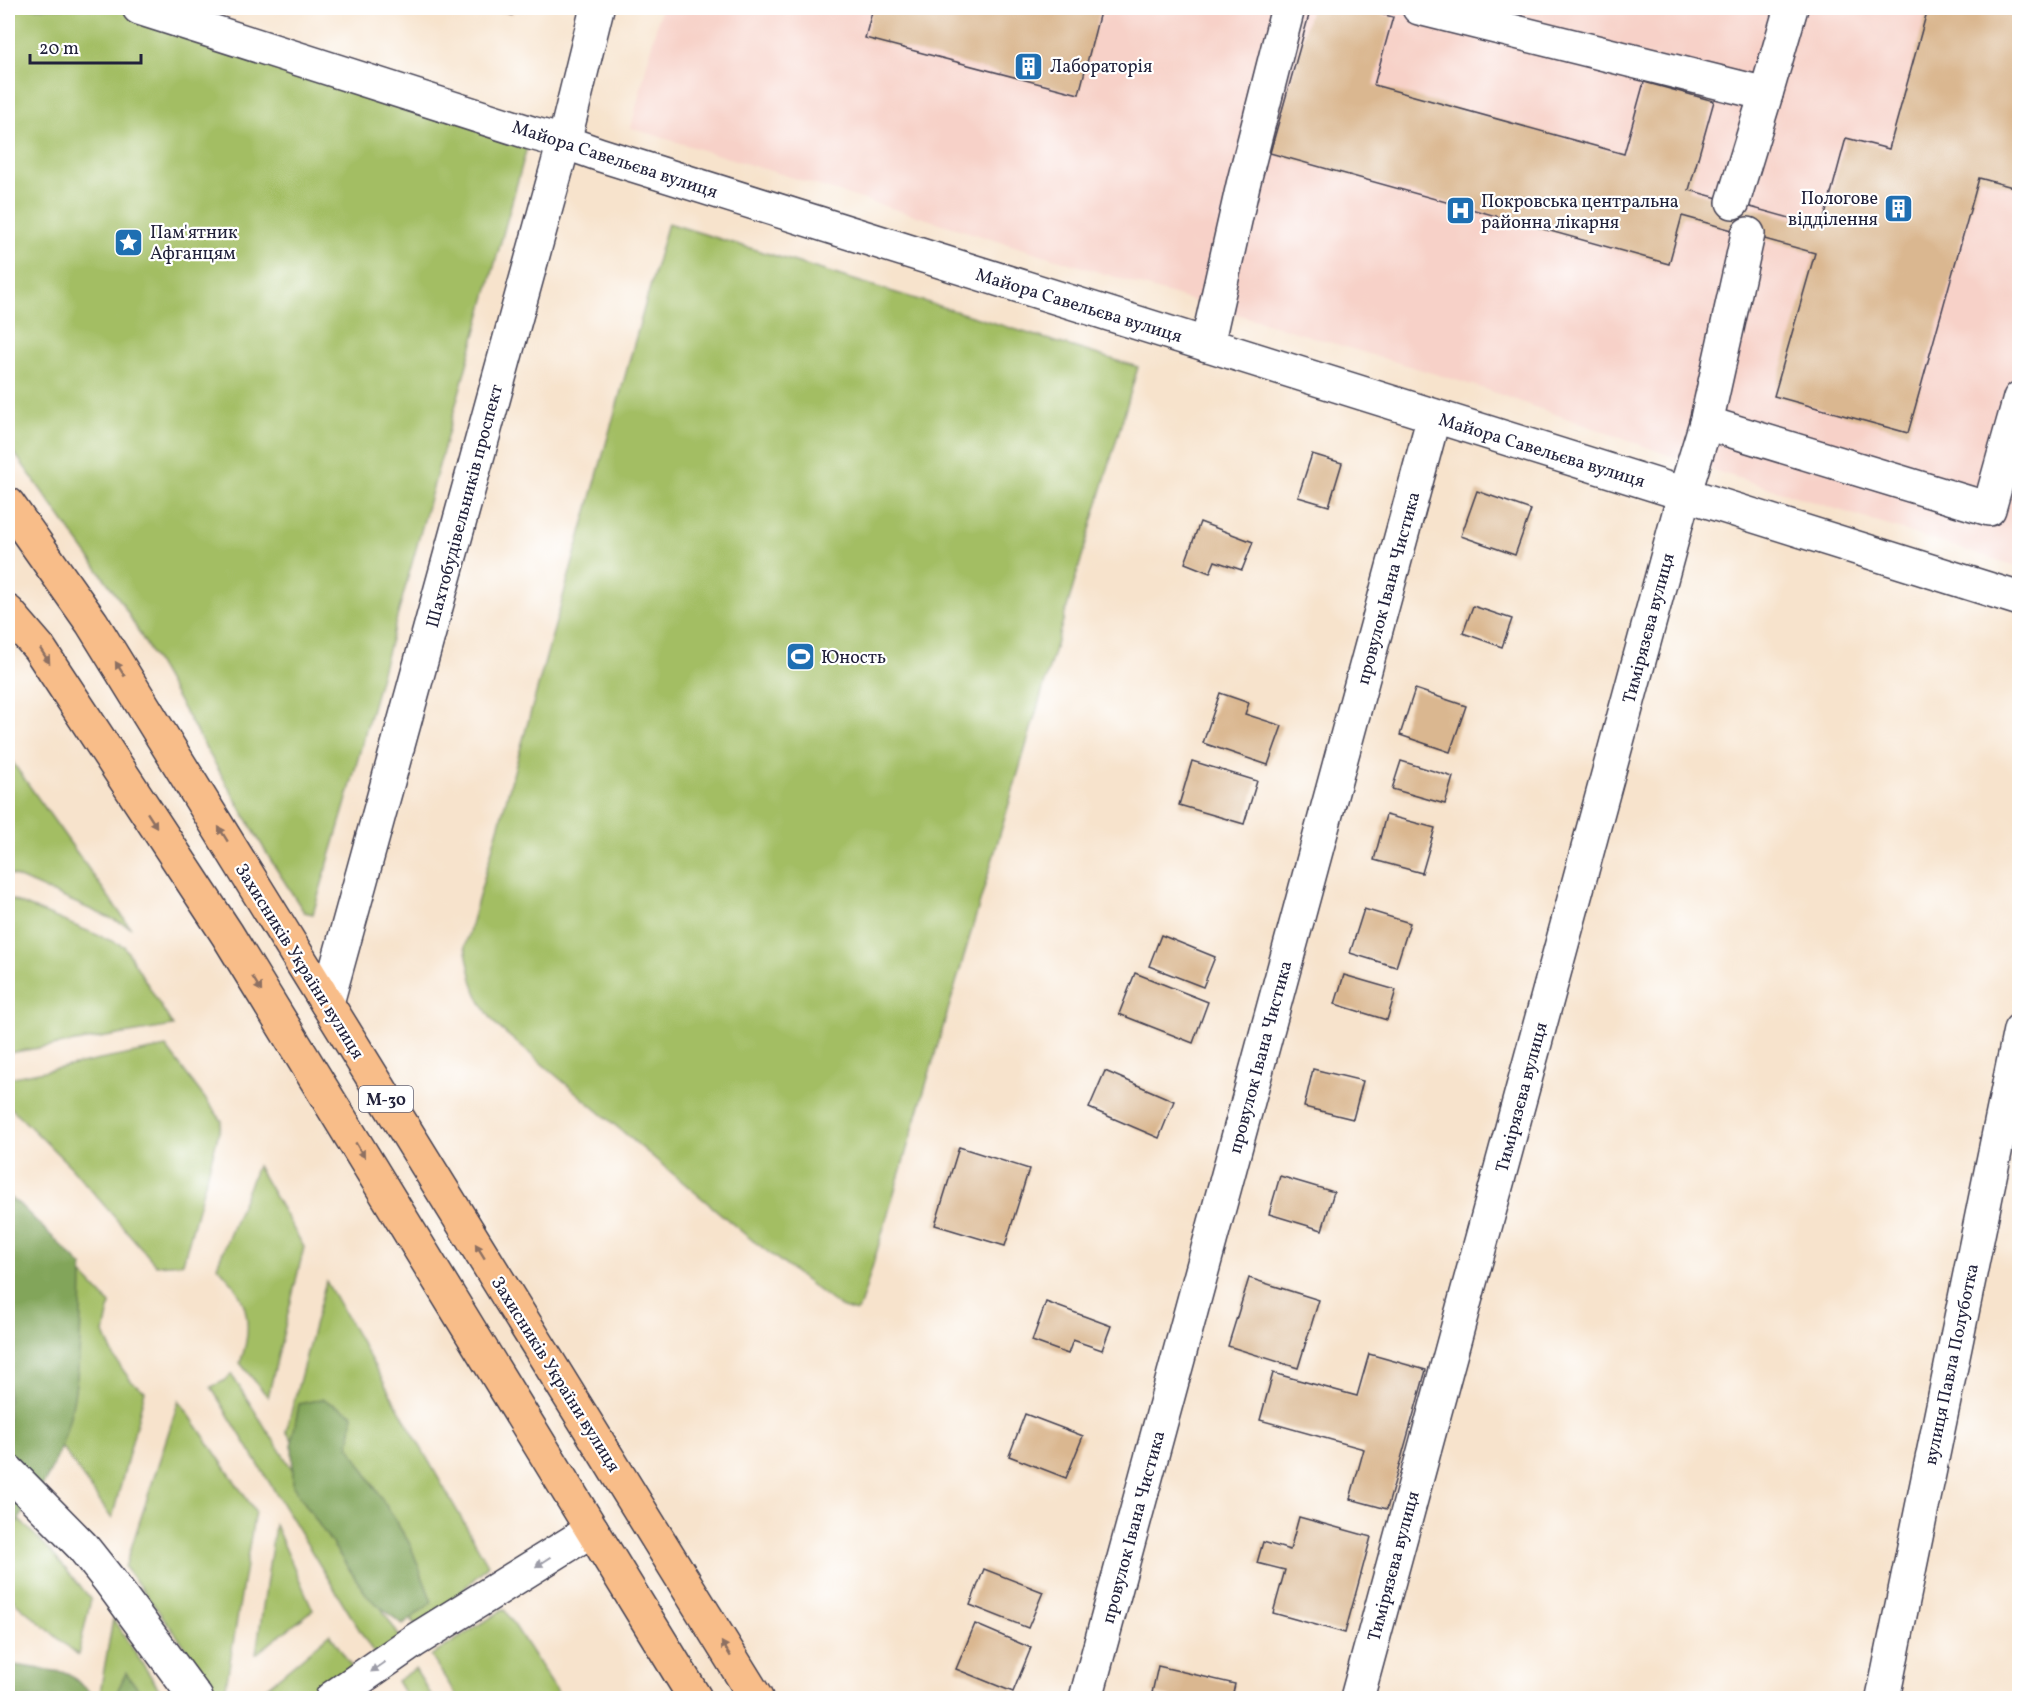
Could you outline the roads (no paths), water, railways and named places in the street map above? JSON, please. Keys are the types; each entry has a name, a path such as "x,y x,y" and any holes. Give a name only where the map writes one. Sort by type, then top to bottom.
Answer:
{"highway":[{"name":"Захисників України вулиця","path":"8,504 92,623 756,1698"},
{"name":"М-30","path":"8,612 39,648 226,934 695,1698"}],"street":[{"name":"Майора Савельєва вулиця","path":"139,8 1434,417 2019,599"},
{"name":"Шахтобудівельників проспект","path":"327,1003 564,142 597,8"},
{"path":"1207,345 1246,175 1288,8"},
{"path":"1419,8 1766,94"},
{"path":"1733,202 1791,8"},
{"name":"Тимірязєва вулиця","path":"1357,1698 1684,495 1706,423 1748,234"},
{"path":"1706,423 1989,509 2019,398"},
{"name":"провулок Івана Чистика","path":"1086,1698 1434,417"},
{"name":"вулиця Павла Полуботка","path":"1883,1698 2019,1030"},
{"path":"8,1471 82,1546 196,1698"},
{"path":"332,1698 414,1641 592,1530"}],"place":[{"name":"Лабораторія","path":"1029,66"},
{"name":"Пологове відділення","path":"1899,208"},
{"name":"Покровська центральна районна лікарня","path":"1460,211"},
{"name":"Пам'ятник Афганцям","path":"129,242"},
{"name":"Юность","path":"800,657"}]}
